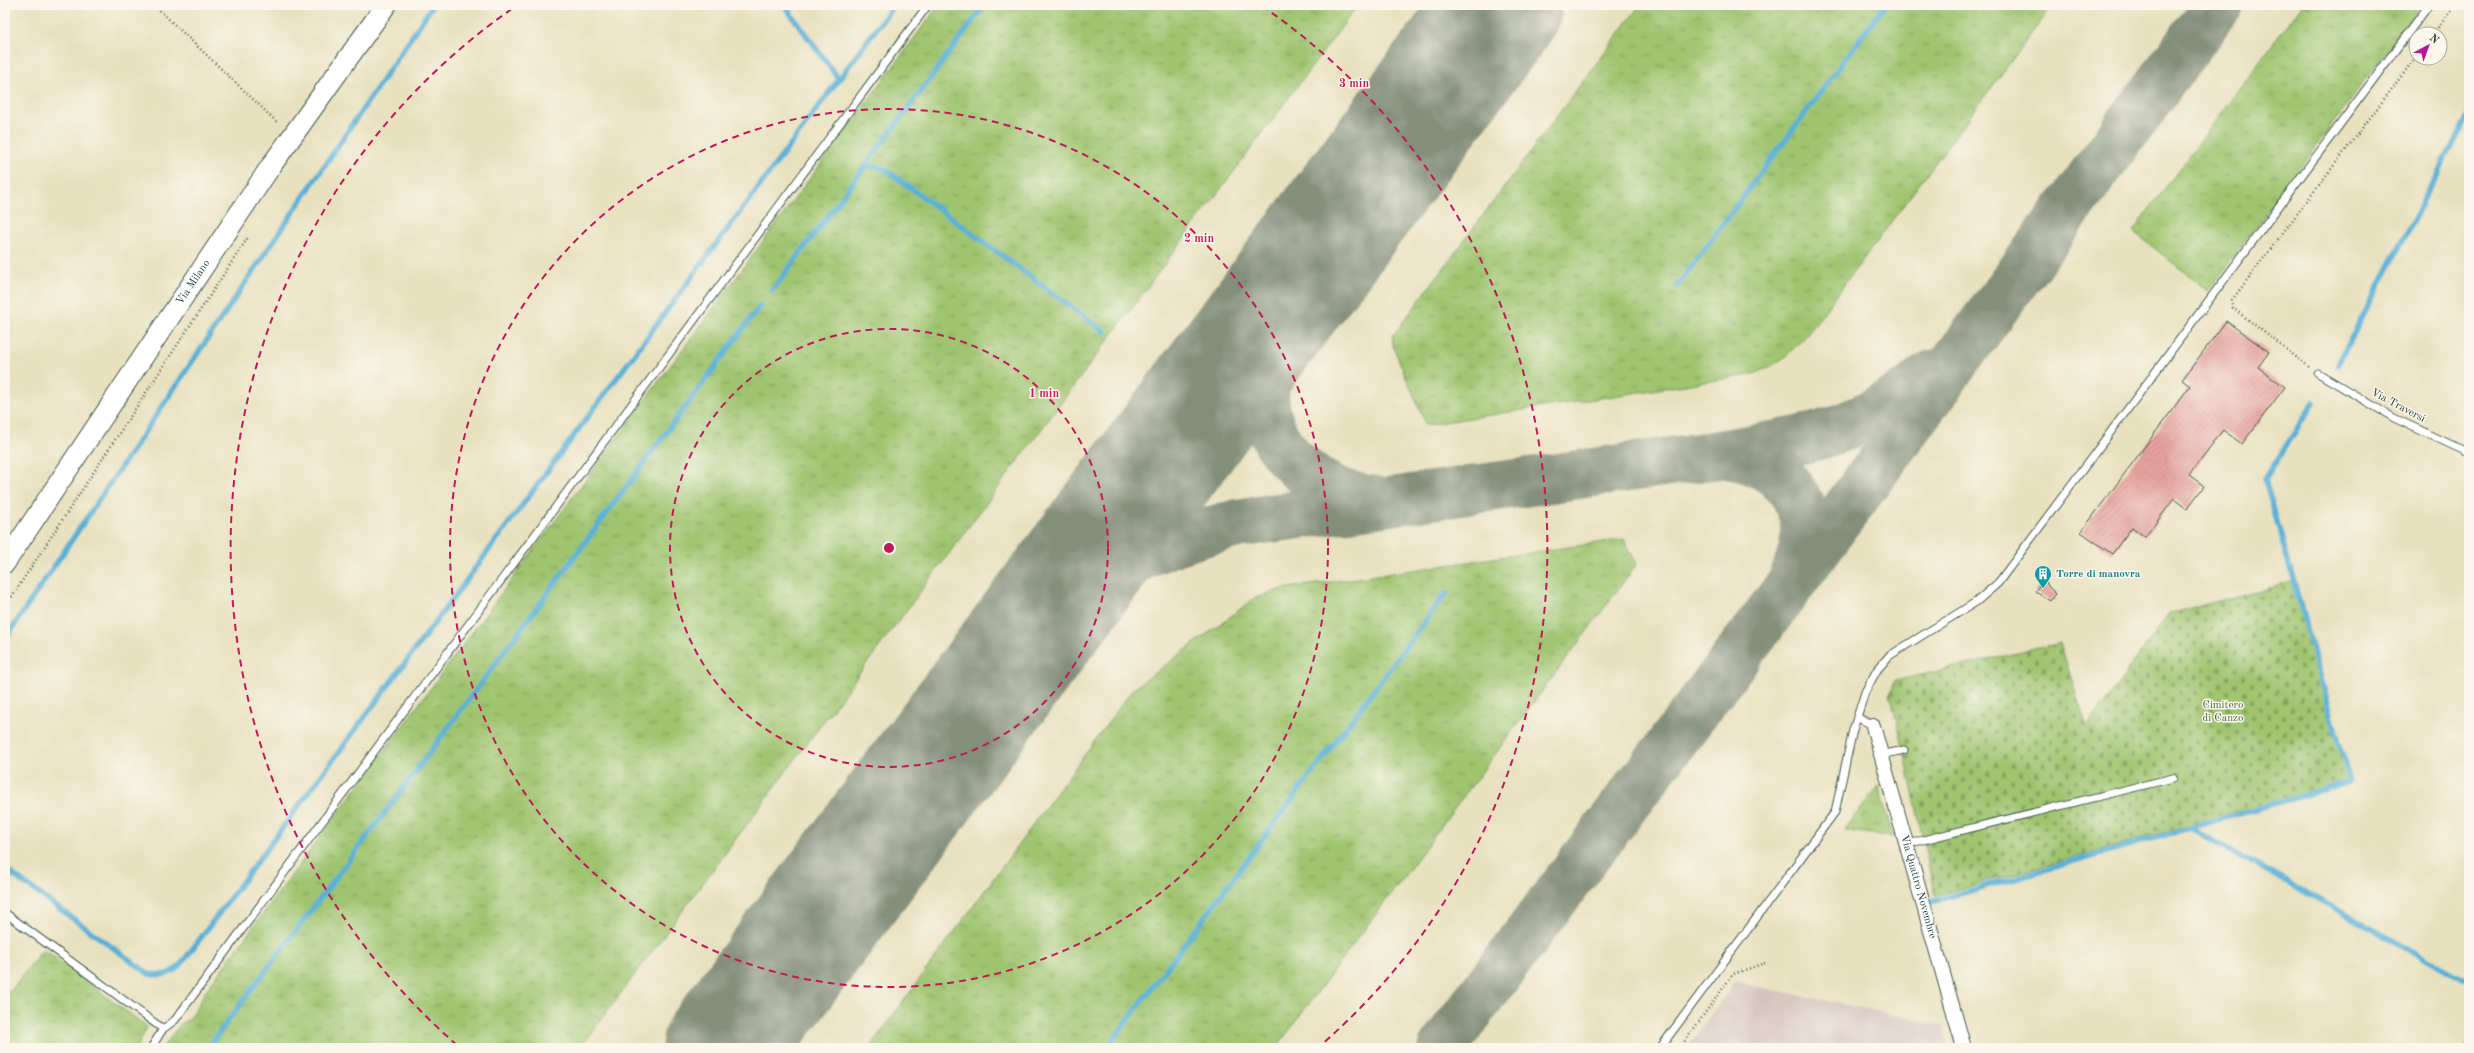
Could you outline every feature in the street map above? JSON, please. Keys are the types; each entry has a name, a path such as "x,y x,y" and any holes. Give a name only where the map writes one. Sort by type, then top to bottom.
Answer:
{"street":[{"name":"Via Milano","path":"5,563 292,137 386,5"},
{"name":"Via Quattro Novembre","path":"1873,726 1964,1048"}],"lane":[{"path":"151,1048 164,1029 175,1020 928,5"},
{"path":"1660,1048 1834,812 1857,717 1865,692 1877,670 1889,656 1976,602 1998,583 2022,554 2429,5"},
{"name":"Via Traversi","path":"2318,374 2394,418 2469,453"},
{"path":"1857,717 1873,726"},
{"path":"1881,755 1904,750"},
{"path":"1906,844 2173,778"},
{"path":"5,913 164,1029"}],"path":[{"path":"154,5 292,137"},
{"path":"2439,26 2455,5"},
{"path":"2318,374 2233,308 2232,300 2409,66"},
{"path":"5,607 250,234"},
{"path":"1680,1048 1733,974 1765,963"}],"shaded area":[{"path":"1735,982 1943,1025 1949,1048 1687,1048"}],"green space":[{"path":"939,5 1358,5 580,1048 162,1048 181,1023 190,1019 207,989"},
{"path":"1640,5 2053,5 1806,336 1781,360 1759,372 1750,375 1426,425 1393,346 1392,337"},
{"path":"2302,5 2421,5 2208,291 2133,231"},
{"path":"1624,539 1637,564 1276,1048 869,1048 1132,690 1255,598 1282,589"},
{"name":"Cimitero di Canzo","path":"2292,582 2348,781 1935,896 1904,750 1890,694 1895,681 2060,643 2087,728 2168,614"},
{"path":"1878,786 1893,837 1844,830"},
{"path":"43,949 147,1027 137,1048 5,1048 5,989 10,992"}],"building":[{"path":"2226,321 2269,352 2258,367 2285,387 2242,444 2223,430 2189,475 2204,486 2187,509 2174,499 2145,537 2132,527 2112,554 2081,532 2190,386 2182,380"},
{"name":"Torre di manovra","path":"2043,581 2056,594 2050,601 2035,591"}],"waterway":[{"path":"5,639 433,5"},
{"path":"784,5 839,79"},
{"path":"5,869 149,974 165,974 172,972 179,967 894,5"},
{"path":"772,291 985,5"},
{"path":"1677,286 1885,5"},
{"path":"2338,364 2469,114"},
{"path":"865,165 885,169 1105,332"},
{"path":"209,1046 387,810 760,306"},
{"path":"1931,902 2350,782 2265,479 2314,402"},
{"path":"1107,1048 1447,592"},
{"path":"2189,828 2469,982"}],"taxiway":[{"path":"1442,1048 1794,580 2218,5"},
{"path":"1296,280 1277,328 1265,377 1265,402 1270,425 1281,447 1308,475 1325,486 1344,494 1374,500"},
{"path":"1726,453 1800,440 1839,429 1881,408 1908,392 1933,374"},
{"path":"1028,639 1082,594 1126,564 1165,546 1215,529 1240,523 1722,454 1738,457 1768,468 1780,477 1798,500 1803,515 1805,538 1794,577"}],"runway":[{"path":"723,1048 1501,5"}],"place":[{"name":"Torre di manovra","path":"2043,589"}]}
